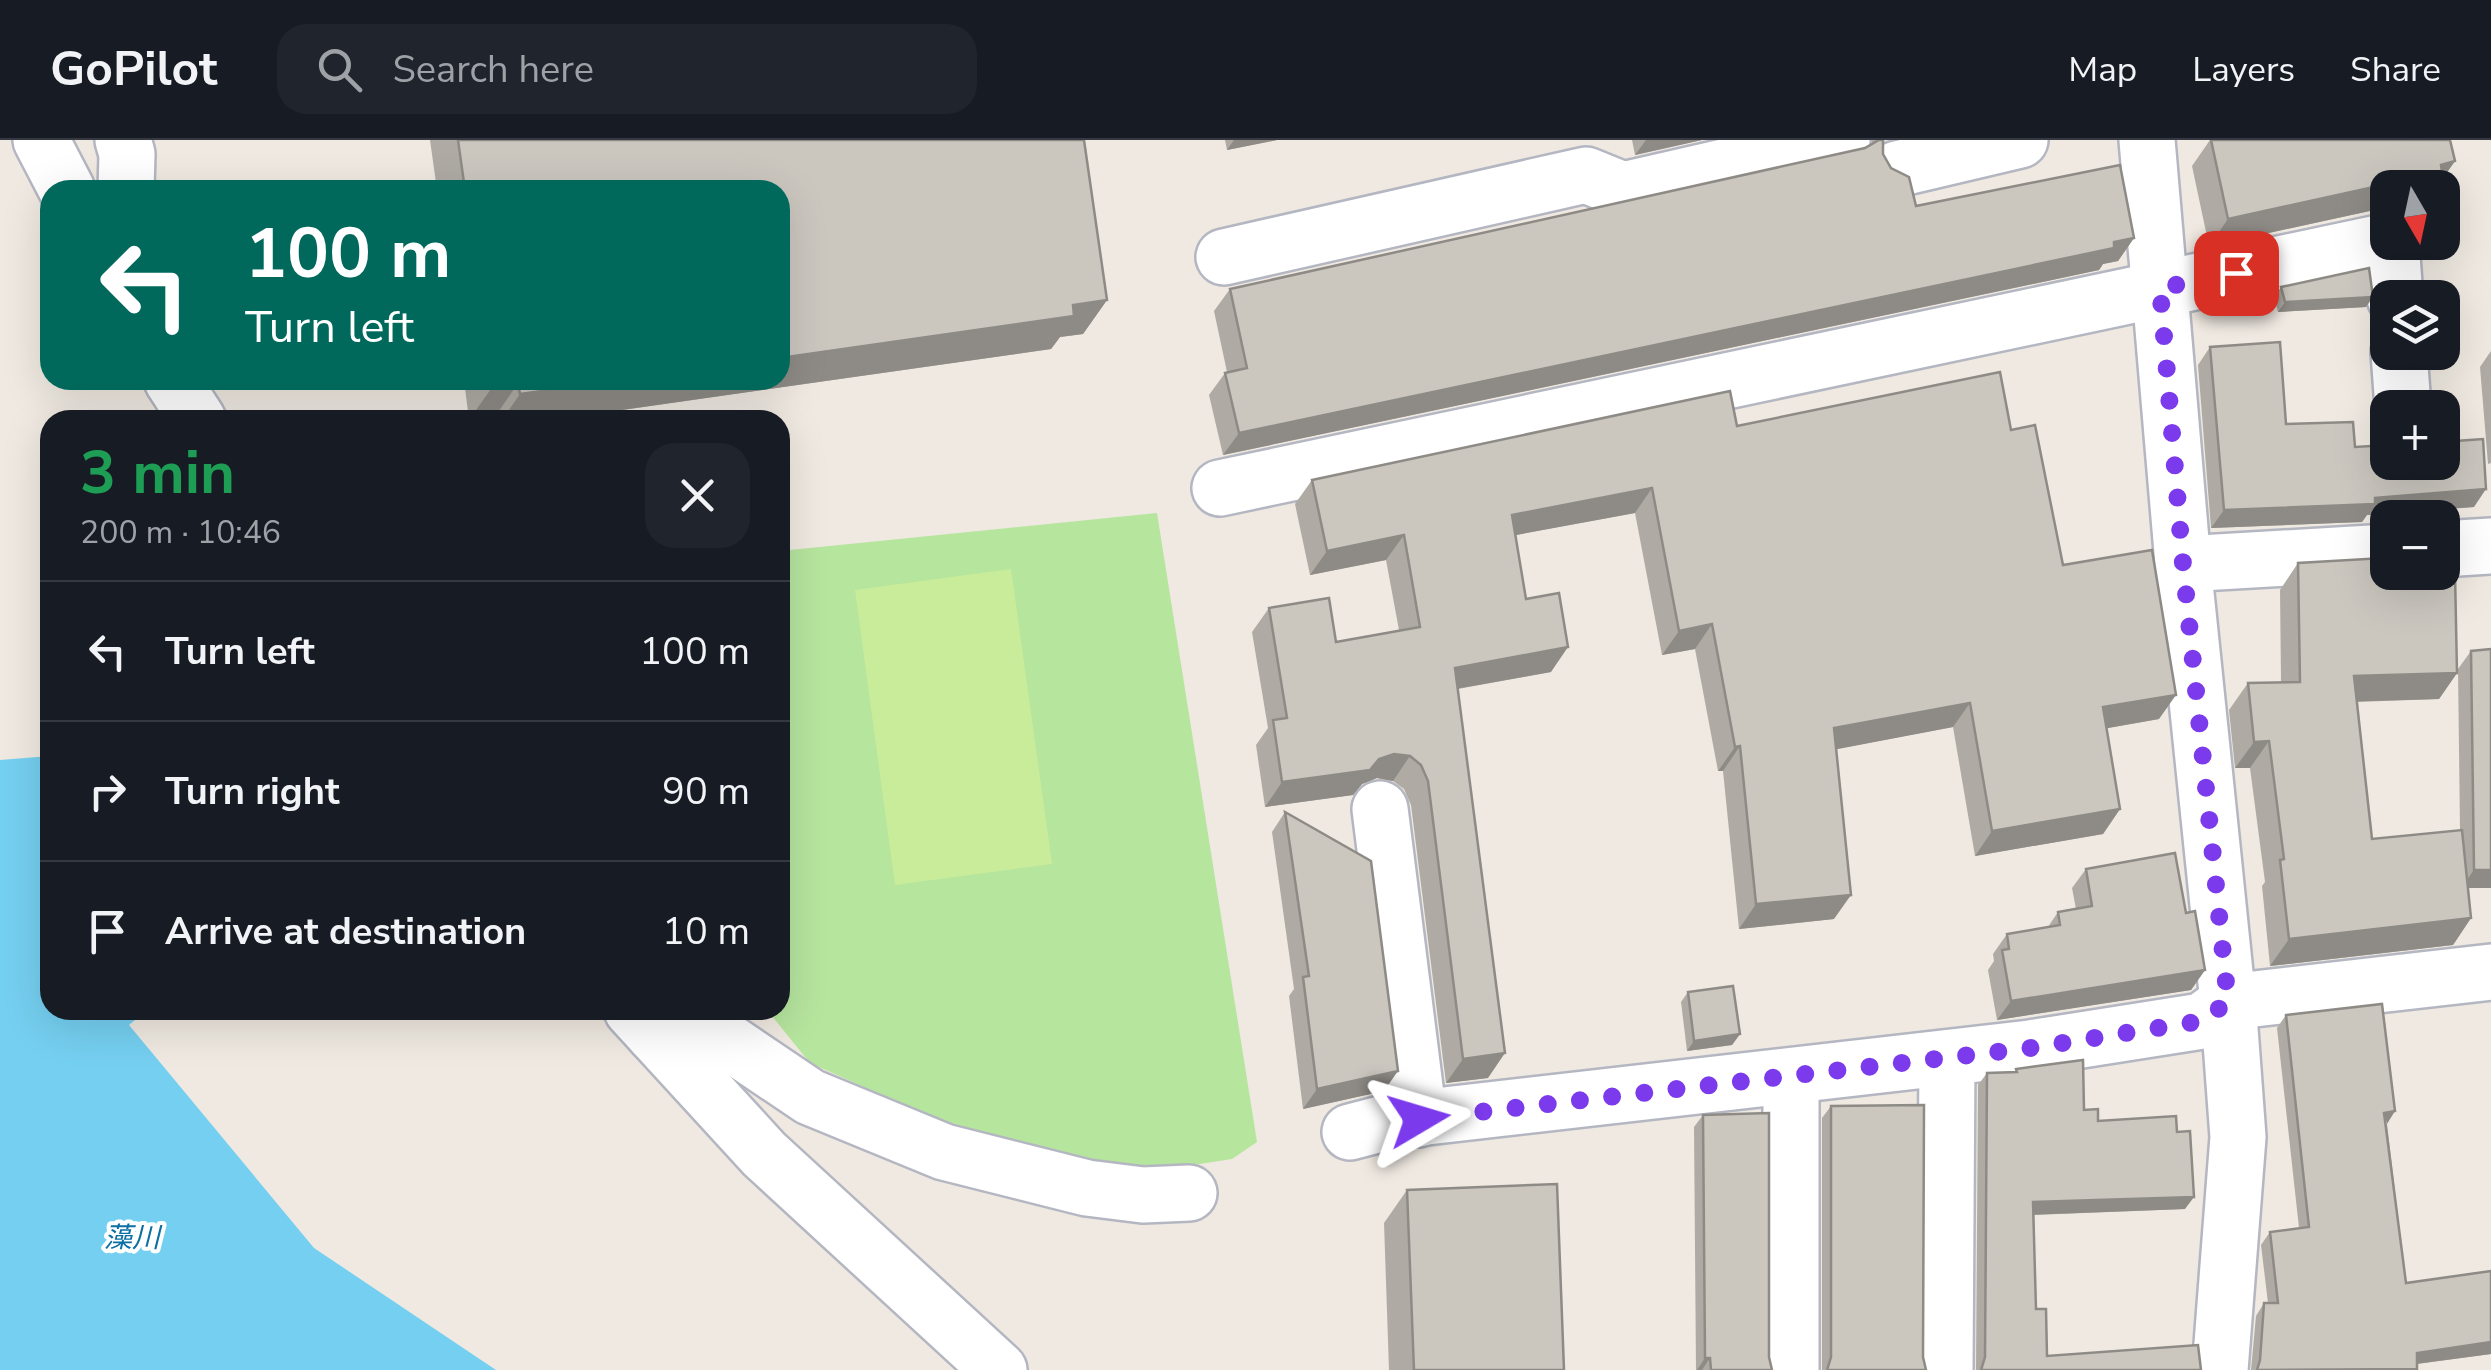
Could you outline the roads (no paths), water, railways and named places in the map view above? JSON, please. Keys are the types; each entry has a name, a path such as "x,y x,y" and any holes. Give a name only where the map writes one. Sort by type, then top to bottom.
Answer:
{"street":[{"path":"42,140 62,180"},
{"path":"123,140 126,180"},
{"path":"1224,258 1586,175 1623,190 1842,140"},
{"path":"1898,168 2020,140"},
{"path":"2148,140 2183,564 2228,1002 2238,1138 2220,1370"},
{"path":"1220,488 2370,246"},
{"path":"2460,548 2491,546"},
{"path":"2183,564 2370,553"},
{"path":"1380,809 1419,1119"},
{"path":"1350,1132 1392,1121 1947,1058 2202,1021 2228,1002 2491,972"},
{"path":"696,1020 810,1097 944,1152 1088,1188 1143,1195 1189,1193"},
{"path":"643,1022 764,1154 999,1370"},
{"path":"1945,1370 1947,1058"},
{"path":"1791,1076 1791,1370"}],"water":[{"name":"藻川","path":"40,757 40,1020 135,1020 129,1025 314,1248 496,1370 0,1370 0,760"}]}
